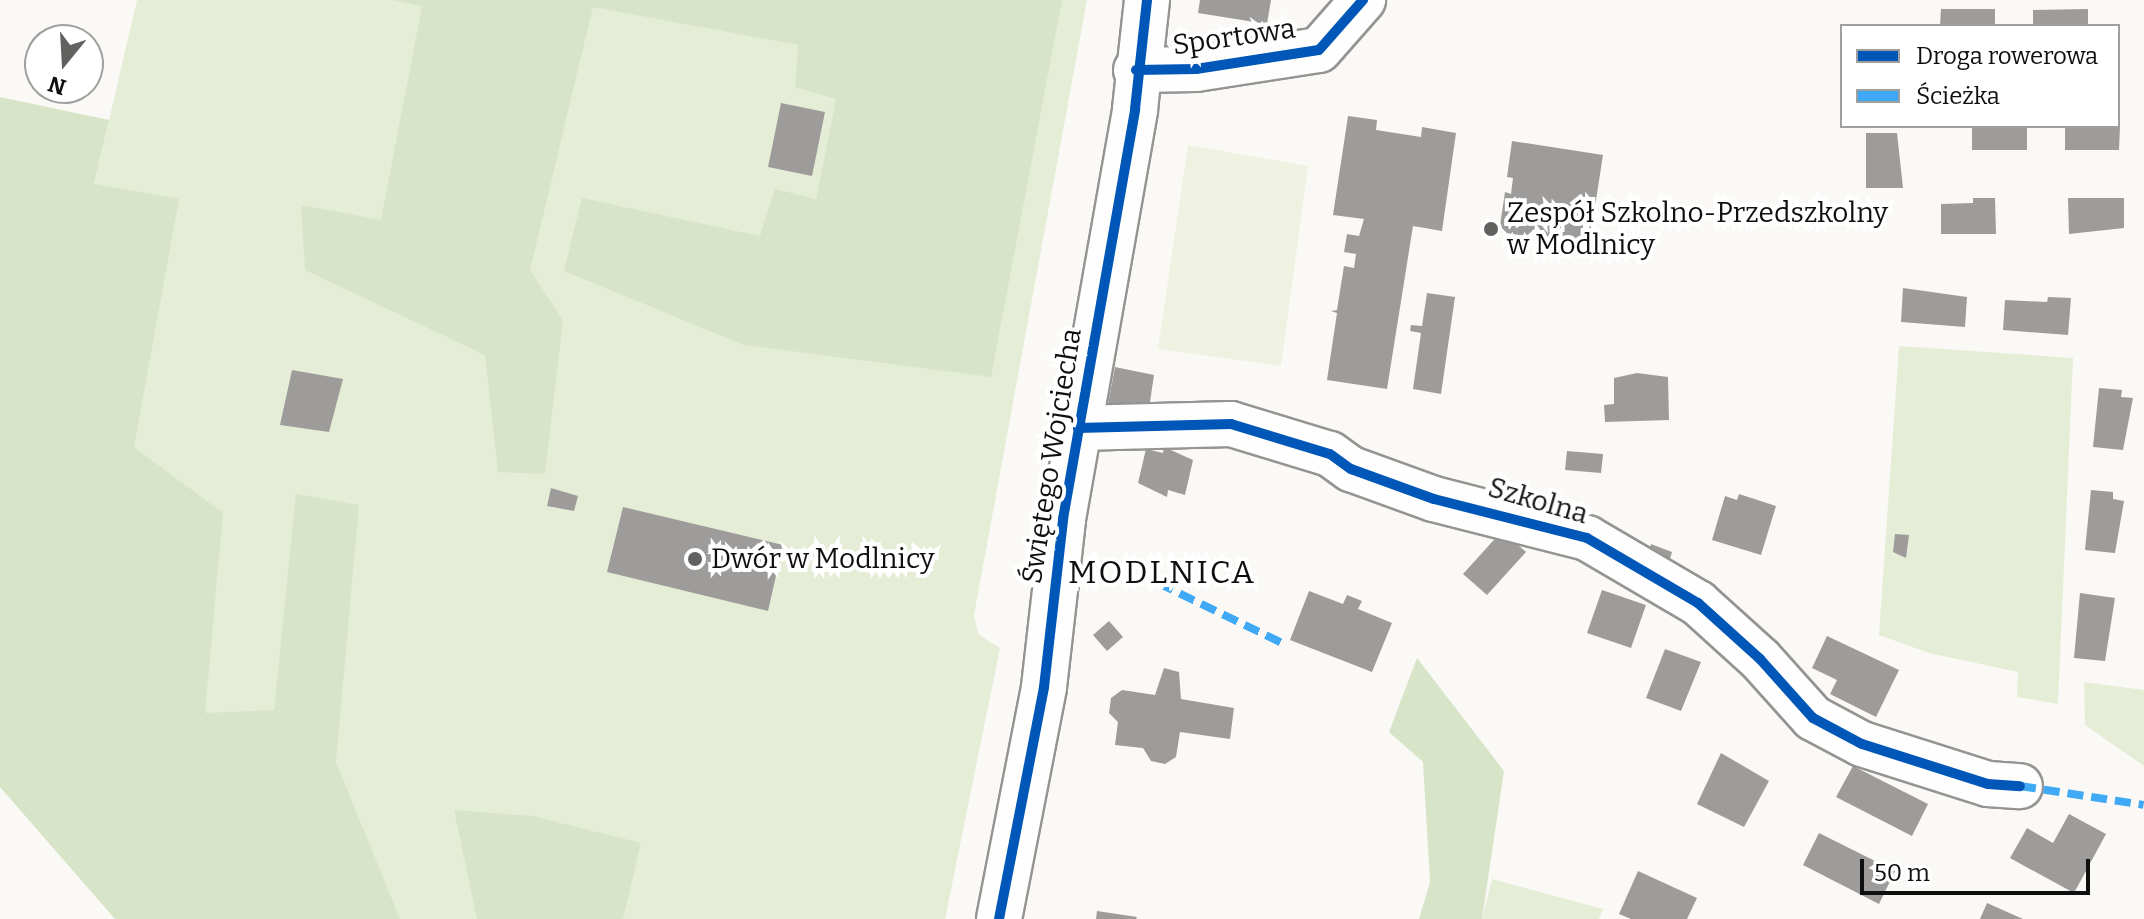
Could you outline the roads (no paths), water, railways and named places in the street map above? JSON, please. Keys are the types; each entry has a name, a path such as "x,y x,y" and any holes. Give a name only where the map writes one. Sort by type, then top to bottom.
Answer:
{"street":[{"name":"Świętego Wojciecha","path":"999,919 1044,687 1078,428 1135,109 1136,70 1147,0"},
{"name":"Sportowa","path":"1136,70 1196,69 1319,50 1363,0"},
{"name":"Szkolna","path":"1078,428 1231,424 1330,454 1351,469 1434,499 1587,538 1698,603 1760,659 1813,718 1862,744 1988,784 2020,786"}],"place":[{"name":"Zespół Szkolno-Przedszkolny w Modlnicy","path":"1491,229"},
{"name":"Dwór w Modlnicy","path":"695,559"}],"district":[{"name":"MODLNICA","path":"1162,572"}]}
